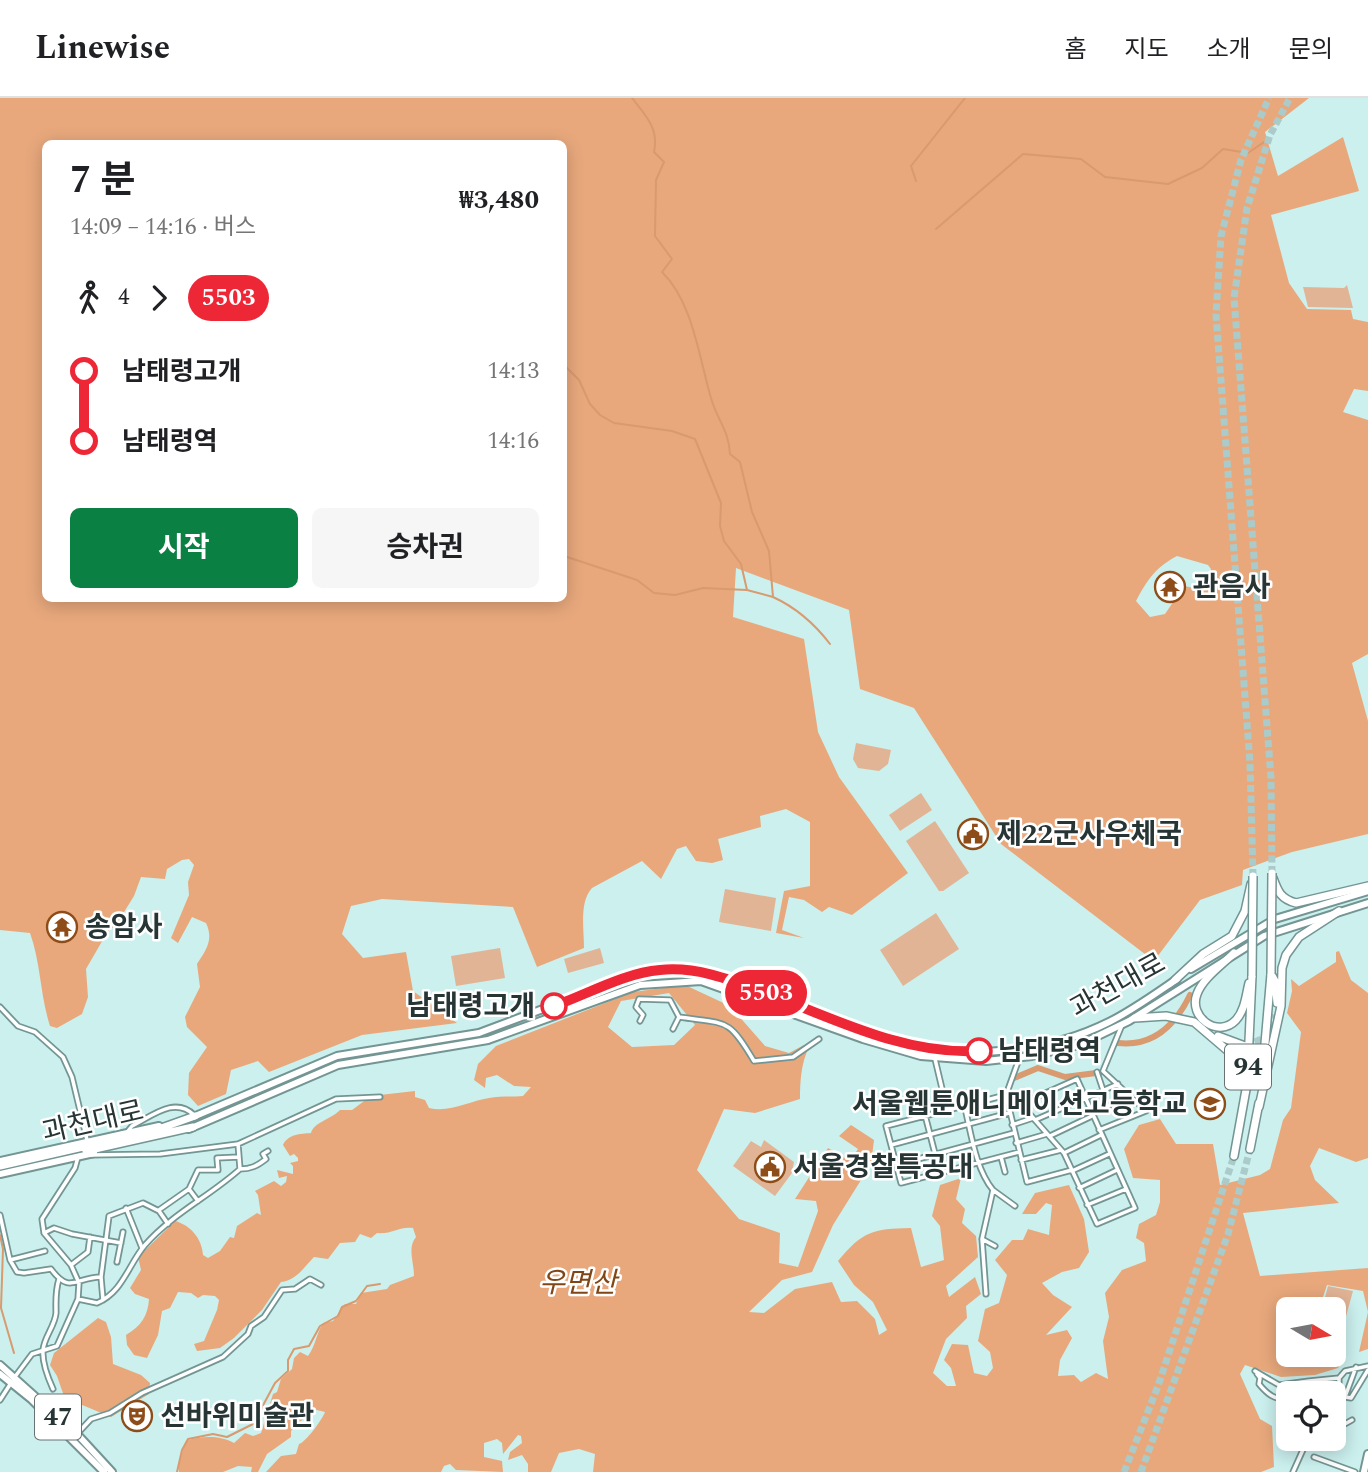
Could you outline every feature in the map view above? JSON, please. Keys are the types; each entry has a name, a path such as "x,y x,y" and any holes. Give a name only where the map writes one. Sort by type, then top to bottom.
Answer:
{"highway":[{"name":"94","path":"1250,1149 1259,1107 1271,974 1272,873 1279,894 1285,900 1305,902 1368,888"},
{"name":"94","path":"1175,980 1203,954 1232,936 1242,919 1253,876 1250,1051 1234,1156"},
{"path":"1259,1107 1281,1006 1282,968 1286,955 1299,937 1339,911"},
{"path":"1234,953 1198,991 1195,1003 1199,1017 1214,1027 1234,1022 1240,1013 1252,976"},
{"path":"1271,974 1277,990 1276,1015"},
{"path":"1129,1021 1166,1016 1185,1018 1226,1041 1245,1046"},
{"path":"1194,1022 1235,1057 1242,1076 1243,1108"},
{"name":"과천대로","path":"0,1168 153,1131 195,1116"},
{"name":"과천대로","path":"0,1168 193,1127"}],"main road":[{"name":"과천대로","path":"195,1116 337,1056 479,1033 635,974 661,970 704,972 894,1041 959,1052 1020,1048 1061,1040 1126,1013 1206,958 1275,919 1368,888"},
{"name":"과천대로","path":"0,1168 79,1156 193,1127 338,1065 488,1040 640,985 701,981 901,1052 935,1059 1019,1059 1079,1045 1129,1021 1234,953 1273,932 1368,903"},
{"path":"1126,1013 1129,1021"},
{"path":"830,1028 834,1019"},
{"path":"1019,1059 1020,1048"},
{"path":"0,1168 88,1140 195,1116"},
{"name":"47","path":"0,1365 12,1380 77,1434 112,1472"},
{"path":"0,1374 12,1380 104,1472"},
{"path":"1364,1472 1368,1454"}],"street":[{"path":"640,1021 643,1015 636,1007 639,999 670,1000 679,1017"},
{"path":"0,1007 18,1026 35,1032 63,1057 72,1077 88,1140"},
{"path":"673,1029 679,1017"},
{"path":"679,1017 727,1024 734,1029 754,1061 797,1055"},
{"name":"과천대로","path":"1100,1133 1146,1111 1103,1071 1129,1021"},
{"path":"795,1061 801,1049 820,1039"},
{"path":"935,1059 944,1097 944,1110"},
{"path":"1019,1059 1006,1095 1027,1182 1072,1171 1109,1154"},
{"path":"1097,1072 1103,1090"},
{"path":"1019,1152 901,1184 887,1126 1006,1095 1021,1104 1063,1152 1097,1224 1135,1208 1077,1079 1021,1104"},
{"path":"1012,1125 1034,1119 1118,1084"},
{"path":"1017,1143 1048,1135 1128,1096"},
{"path":"88,1154 99,1157 160,1154 238,1144 336,1099 380,1097"},
{"path":"964,1104 987,1183 993,1191 1002,1194 1015,1206"},
{"path":"126,1133 132,1126 173,1106 187,1109 195,1116"},
{"path":"891,1145 1009,1113"},
{"path":"925,1115 940,1173"},
{"path":"896,1165 1014,1133"},
{"path":"1021,1160 1063,1152 1100,1133"},
{"path":"238,1144 240,1169"},
{"path":"78,1299 88,1303 103,1300 121,1284 142,1249 168,1224 240,1169 249,1169 259,1164 265,1159 263,1154 268,1151"},
{"path":"0,1400 32,1354 57,1346 78,1299 79,1283 71,1265 44,1233 42,1219 79,1156"},
{"path":"159,1211 189,1189 198,1170 218,1170 217,1158 239,1157"},
{"path":"1001,1157 1005,1172"},
{"path":"1079,1188 1117,1170"},
{"path":"189,1189 198,1200"},
{"path":"1087,1205 1126,1189"},
{"path":"986,1294 982,1239 993,1191"},
{"path":"103,1300 101,1277 109,1216 143,1203 159,1211 168,1224"},
{"path":"127,1208 142,1249"},
{"path":"0,1214 10,1259 17,1272 51,1269 66,1284 101,1277"},
{"path":"44,1233 54,1228 121,1242"},
{"path":"117,1262 123,1232"},
{"path":"71,1265 88,1252 90,1237"},
{"path":"982,1239 995,1246"},
{"path":"10,1259 45,1251"},
{"path":"53,1389 43,1350 53,1326 56,1312 54,1297 59,1279"},
{"path":"77,1434 91,1419 110,1413 142,1393 222,1357 248,1334 251,1326 264,1317 282,1290 295,1289 310,1279 321,1285"},
{"path":"1309,1381 1339,1378 1345,1371 1356,1367 1368,1368 1351,1398 1345,1397 1356,1367"},
{"path":"1276,1383 1255,1371 1266,1392 1276,1398"},
{"path":"1346,1423 1352,1420"},
{"path":"1293,1472 1302,1451"},
{"path":"1314,1457 1355,1472"}],"shaded area":[{"path":"1347,285 1353,308 1308,307 1303,287 1344,288"},
{"path":"856,743 891,750 888,764 879,771 858,768 853,759"},
{"path":"921,793 932,810 900,831 889,815"},
{"path":"935,821 969,873 943,891 939,891 906,841"},
{"path":"725,889 776,898 771,931 719,922"},
{"path":"936,913 959,949 903,986 880,950"},
{"path":"500,948 505,978 456,986 451,956"},
{"path":"600,948 604,963 568,973 564,959"},
{"path":"764,1140 794,1162 792,1173 775,1196 733,1166 751,1141 761,1147"},
{"path":"1328,1286 1353,1291 1346,1316 1346,1297 1325,1297"}],"green space":[{"path":"0,98 1309,98 1265,132 1278,176 1343,137 1359,191 1271,215 1289,283 1307,309 1351,310 1353,319 1368,322 1368,391 1354,389 1343,412 1368,420 1368,654 1352,663 1368,721 1368,834 1292,852 1243,870 1242,885 1200,900 1154,961 1001,844 914,708 860,689 849,610 736,568 733,617 804,639 818,732 839,777 908,873 852,915 829,907 822,912 804,900 789,897 782,930 804,938 776,933 784,891 810,886 810,822 786,809 760,816 761,827 718,839 723,860 712,863 696,861 686,846 677,849 661,879 642,861 592,888 584,908 584,948 537,967 513,907 382,899 351,906 342,934 363,958 406,952 413,991 457,1023 362,1035 269,1072 258,1061 231,1070 226,1094 198,1106 188,1095 189,1073 207,1047 187,1027 185,1017 200,987 197,964 208,945 206,923 192,917 178,943 171,938 189,895 188,882 194,865 189,859 167,869 165,879 141,877 134,896 116,925 108,931 86,969 88,997 82,1014 57,1028 50,1026 30,933 0,930","holes":["1177,556 1208,565 1211,569 1204,590 1184,586 1165,614 1150,617 1136,601 1153,575"]},
{"name":"우면산","path":"1339,951 1351,980 1368,993 1368,1158 1356,1162 1319,1148 1310,1166 1315,1180 1339,1203 1243,1213 1260,1276 1368,1268 1368,1312 1363,1291 1327,1285 1323,1297 1276,1297 1276,1367 1339,1367 1315,1375 1281,1377 1245,1365 1240,1374 1260,1419 1272,1426 1274,1467 1261,1472 593,1472 595,1454 579,1449 559,1453 551,1472 528,1472 528,1464 522,1455 508,1460 510,1452 522,1443 521,1436 518,1435 503,1454 502,1443 497,1439 484,1443 484,1457 502,1461 503,1472 456,1470 450,1464 444,1466 441,1472 266,1472 281,1456 296,1454 299,1444 314,1430 325,1412 313,1409 291,1431 291,1437 267,1454 258,1472 251,1472 252,1467 238,1466 223,1472 179,1472 178,1465 186,1441 210,1437 234,1443 245,1433 253,1436 261,1433 273,1394 277,1392 281,1379 292,1369 294,1358 300,1352 308,1356 323,1323 333,1321 345,1304 356,1304 361,1293 387,1289 390,1285 414,1276 411,1250 416,1237 413,1228 377,1233 371,1238 360,1234 355,1242 340,1243 328,1259 314,1257 296,1276 281,1282 262,1310 220,1348 197,1351 194,1344 204,1341 219,1300 215,1296 203,1295 198,1298 191,1293 178,1292 170,1308 162,1311 158,1335 147,1358 134,1355 127,1345 126,1335 143,1320 149,1299 135,1294 130,1288 141,1270 138,1257 175,1221 194,1233 203,1255 208,1258 220,1251 230,1237 234,1238 237,1226 257,1213 261,1215 255,1191 274,1181 281,1186 286,1182 287,1176 279,1178 277,1170 293,1174 293,1166 290,1163 298,1161 298,1158 294,1154 290,1156 283,1145 288,1139 295,1135 311,1133 316,1126 340,1110 352,1110 371,1096 415,1091 415,1097 425,1100 429,1108 437,1109 452,1108 489,1098 523,1096 531,1087 514,1086 497,1075 486,1078 485,1088 474,1080 478,1064 496,1046 633,992 685,985 730,1006 765,1046 789,1053 804,1045 809,1047 803,1066 800,1099 755,1113 724,1109 697,1170 739,1219 780,1233 779,1263 798,1267 818,1211 816,1201 795,1199 828,1148 850,1161 858,1149 839,1136 851,1125 874,1140 871,1164 833,1225 812,1272 782,1280 749,1312 764,1313 795,1289 832,1282 841,1302 857,1301 875,1319 879,1335 887,1330 873,1302 854,1285 838,1261 854,1243 869,1234 887,1229 911,1228 921,1267 944,1260 940,1226 932,1216 940,1185 961,1178 956,1199 965,1209 962,1223 976,1236 978,1257 946,1286 949,1297 975,1277 981,1294 966,1306 967,1318 946,1339 933,1373 947,1386 956,1386 951,1368 944,1360 952,1344 968,1345 974,1373 987,1376 993,1368 990,1352 978,1341 985,1309 999,1303 1007,1275 995,1260 1012,1240 1023,1240 1028,1229 1049,1235 1052,1205 1046,1203 1036,1214 1022,1214 1035,1193 1069,1185 1084,1219 1089,1252 1079,1268 1062,1272 1042,1283 1053,1295 1072,1307 1046,1335 1067,1330 1072,1338 1060,1360 1058,1376 1074,1375 1081,1382 1096,1373 1108,1379 1103,1341 1109,1317 1105,1293 1122,1270 1146,1261 1144,1243 1136,1238 1139,1224 1156,1215 1160,1202 1160,1180 1133,1178 1124,1149 1139,1125 1160,1119 1176,1144 1213,1144 1220,1185 1260,1175 1270,1169 1283,1120 1291,1108 1301,1032 1287,1013 1292,991 1291,979 1299,986 1336,962 1336,952","holes":["669,993 695,1025 674,1045 632,1047 608,1027 621,1001"]},
{"path":"1368,1312 1368,1349 1359,1352"},
{"path":"98,1318 106,1322 111,1337 113,1364 141,1375 150,1383 149,1394 111,1417 75,1402 66,1402 50,1365 54,1353"}],"waterway":[{"path":"632,98 650,123 655,136 654,152 664,162 656,180 655,236 672,259 662,272 673,284 688,315 713,406 727,438 730,454 740,462 752,512 769,551 773,597 804,617 830,644"},
{"path":"916,181 911,166 965,98"},
{"path":"936,229 1023,154 1081,159 1105,177 1168,184 1202,168 1223,149 1248,153 1267,140"},
{"path":"567,368 579,380 590,404 600,415 614,423 672,431 695,439 721,503 720,526 724,541 741,564 747,590"},
{"path":"567,557 637,580 654,593 675,595 703,588 747,590 773,597"},
{"path":"1118,1043 1131,1043 1153,1037 1171,1024 1190,995"},
{"path":"1014,1078 1038,1068 1065,1077 1096,1073"},
{"path":"0,1235 3,1249 1,1308 14,1353"},
{"path":"177,1472 182,1450 188,1439 213,1434 227,1437 253,1424 275,1383 288,1371 288,1360 294,1349 309,1346 320,1326 338,1316 342,1307 356,1301 367,1286 380,1284"}],"tunnel":[{"path":"1253,876 1250,763 1216,315 1221,236 1241,160 1269,98"},
{"path":"1272,873 1271,778 1234,298 1247,208 1270,135 1290,98"},
{"path":"1245,1046 1264,1038 1275,1015"},
{"path":"1141,1472 1228,1234 1250,1149"},
{"path":"1124,1472 1158,1386 1234,1156"}],"bus line":[{"name":"5503","path":"554,1006 635,974 661,970 704,972 894,1041 959,1052 979,1051"}],"place":[{"name":"관음사","path":"1170,587"},
{"name":"제22군사우체국","path":"973,834"},
{"name":"송암사","path":"62,927"},
{"name":"남태령고개","path":"554,1006"},
{"name":"남태령역","path":"979,1051"},
{"name":"서울웹툰애니메이션고등학교","path":"1210,1104"},
{"name":"서울경찰특공대","path":"770,1167"},
{"name":"선바위미술관","path":"137,1416"}]}
